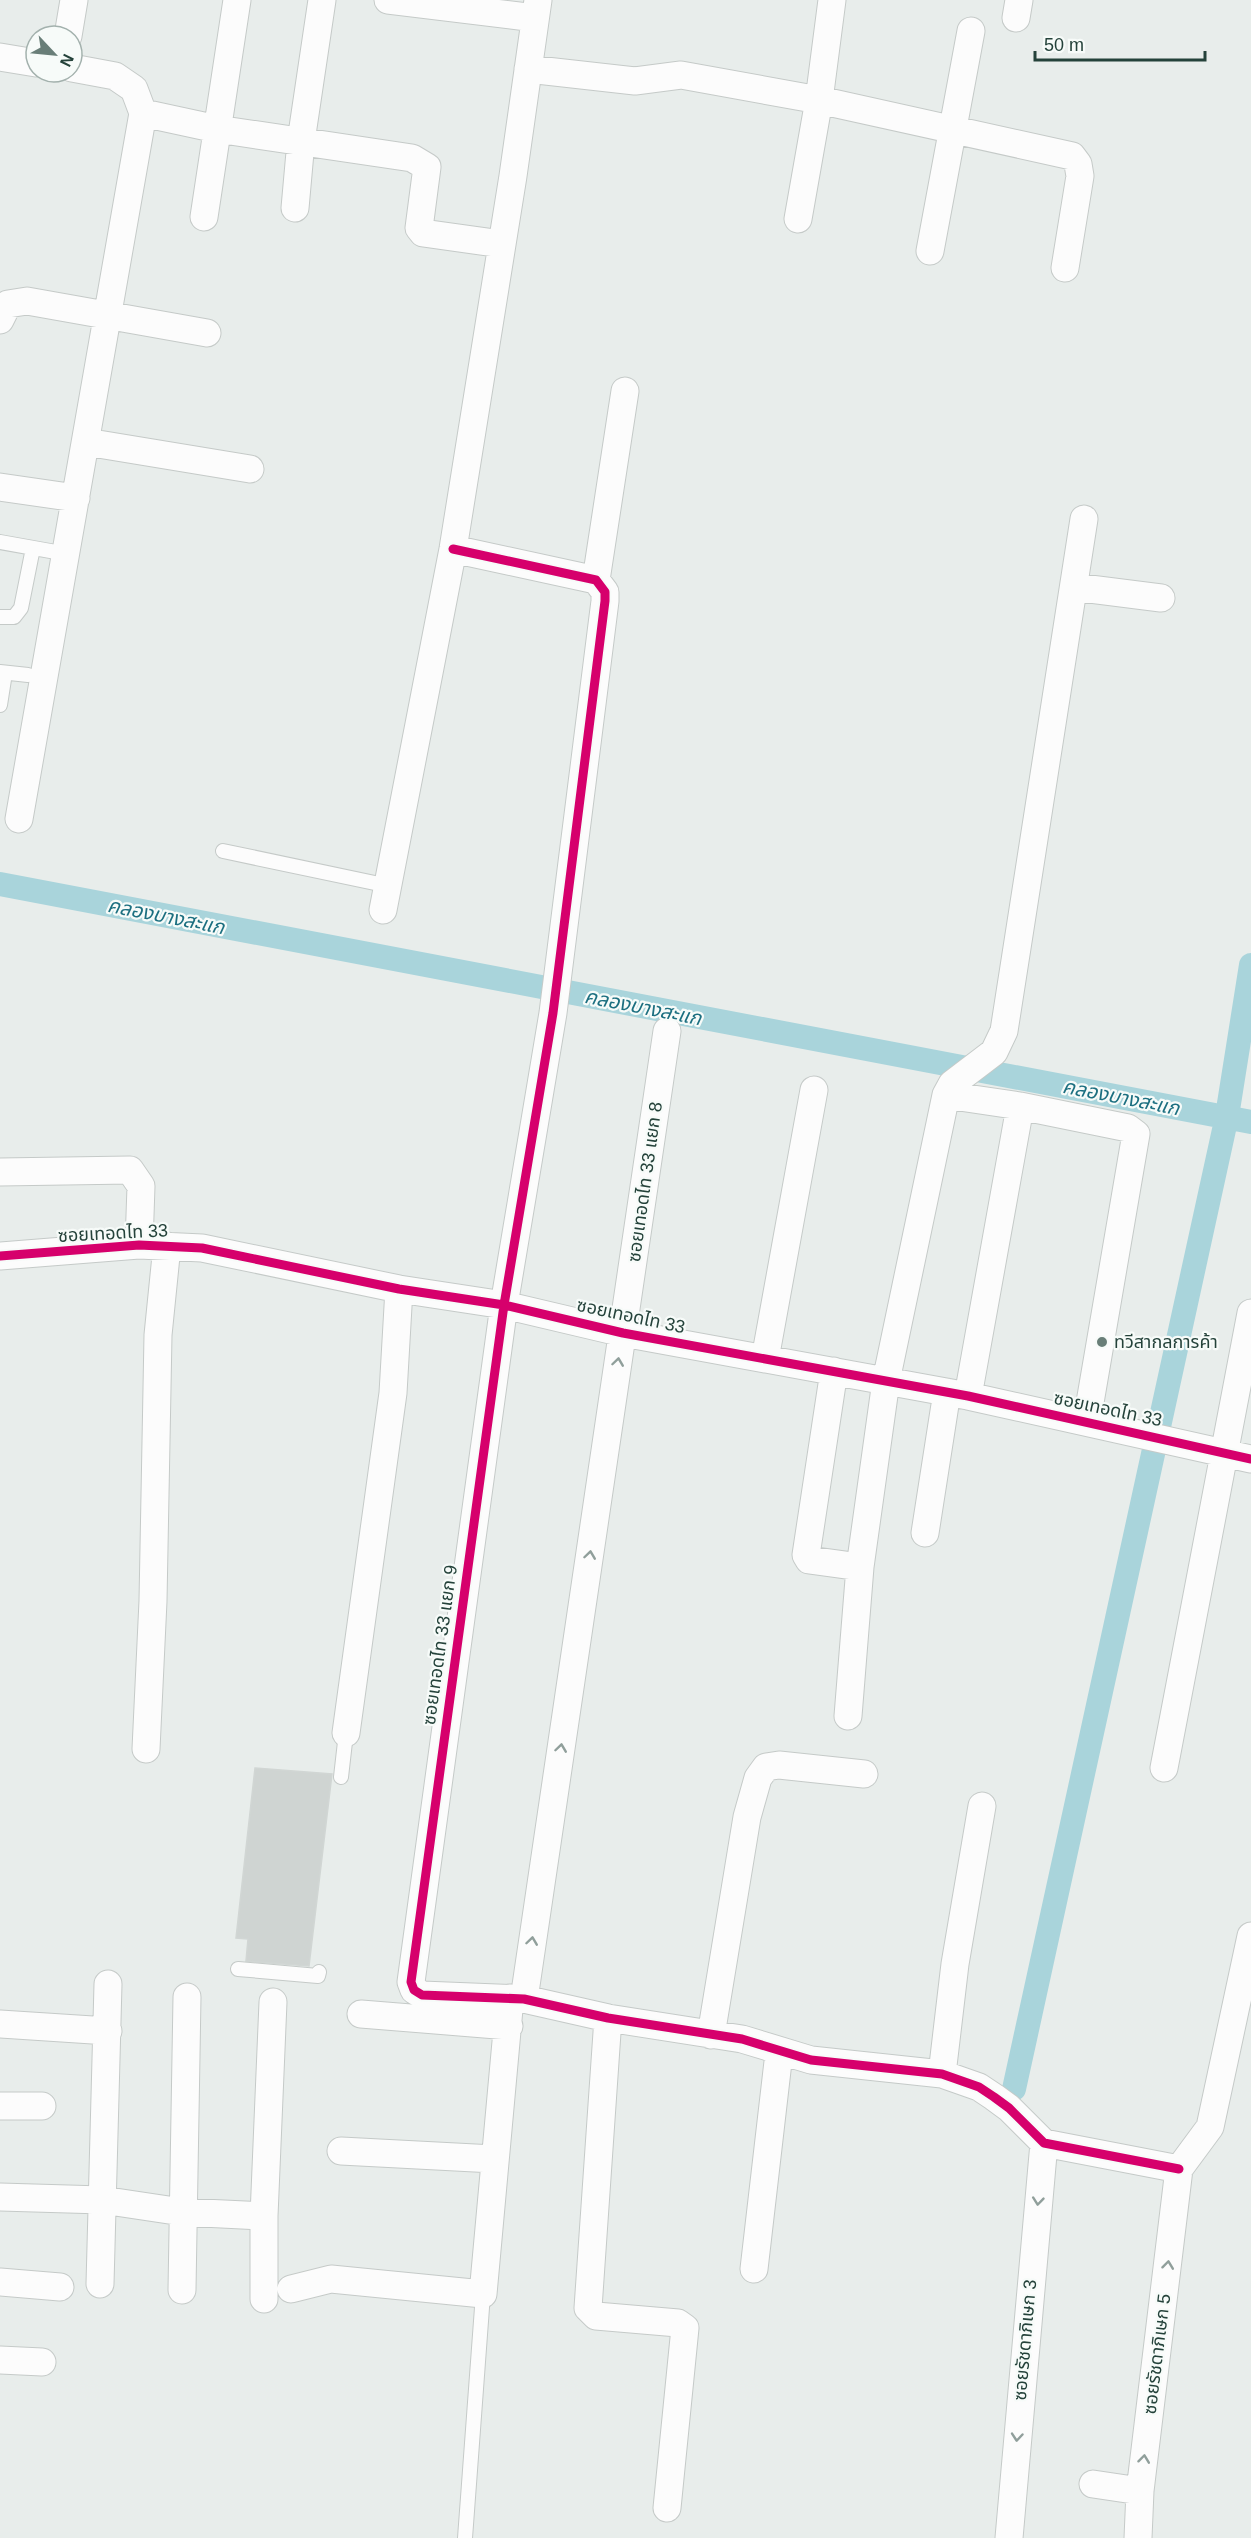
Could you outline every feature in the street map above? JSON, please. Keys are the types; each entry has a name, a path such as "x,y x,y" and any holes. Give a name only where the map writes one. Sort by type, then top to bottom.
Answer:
{"street":[{"path":"70,24 74,0"},
{"path":"204,217 237,0"},
{"path":"295,208 301,141 322,0"},
{"path":"386,898 453,549 537,9 388,0"},
{"path":"798,219 819,100 832,0"},
{"path":"930,251 971,31"},
{"path":"0,57 24,61"},
{"path":"528,69 634,81 681,75 819,100 1072,156 1076,159 1080,176 1065,268"},
{"path":"19,819 143,113 134,89 115,76 84,70"},
{"path":"143,113 217,129 420,161 427,167 419,228 423,233 502,244"},
{"path":"0,320 8,304 15,301 27,301 207,333"},
{"path":"453,549 596,580 625,391"},
{"path":"86,442 250,469"},
{"path":"0,487 76,498"},
{"path":"848,1716 860,1567 886,1381 949,1090 994,1052 1004,1031 1084,519"},
{"name":"ซอยเทอดไท 33 แยก 9","path":"517,1998 423,1995 414,1990 411,1982 504,1305 552,1013 605,601 604,592 596,580"},
{"path":"1074,587 1161,598"},
{"name":"ซอยเทอดไท 33 แยก 8","path":"483,2294 494,2159 509,2026 517,1998 623,1333 667,1031"},
{"path":"765,1359 814,1090"},
{"path":"949,1090 1020,1107 1128,1128 1136,1134 1087,1420"},
{"path":"925,1533 958,1394 1020,1107"},
{"path":"0,1172 130,1170 141,1186 139,1245"},
{"name":"ซอยเทอดไท 33","path":"0,1256 139,1245 202,1248 399,1288 504,1305 623,1333 958,1394 1087,1420 1251,1459"},
{"path":"146,1749 153,1601 158,1335 167,1246"},
{"path":"346,1733 393,1393 399,1288"},
{"path":"1164,1768 1251,1312"},
{"path":"834,1371 806,1554 809,1560 816,1563 860,1567"},
{"path":"711,2036 747,1817 758,1778 766,1767 779,1765 864,1774"},
{"path":"942,2074 955,1964 982,1806"},
{"path":"517,1998 608,2018 711,2036 742,2039 779,2053 811,2060 942,2074 979,2087 994,2097 1044,2142 1179,2169 1210,2127 1251,1936"},
{"path":"100,2284 108,1984"},
{"path":"182,2290 187,1997"},
{"path":"264,2299 264,2216 273,2002"},
{"path":"361,2014 509,2026"},
{"path":"608,2018 588,2308 596,2316 678,2323 685,2328 667,2508"},
{"path":"0,2024 108,2031"},
{"path":"754,2269 779,2053"},
{"path":"0,2106 42,2106"},
{"name":"ซอยรัชดาภิเษก 3","path":"1009,2538 1044,2142"},
{"path":"341,2151 494,2159"},
{"name":"ซอยรัชดาภิเษก 5","path":"1138,2538 1140,2491 1179,2169"},
{"path":"0,2197 102,2200 182,2212 264,2216"},
{"path":"291,2289 331,2279 483,2294"},
{"path":"0,2282 60,2287"},
{"path":"0,2360 42,2362"},
{"path":"1093,2484 1140,2491"}],"lane":[{"path":"0,542 66,554"},
{"path":"0,617 14,617 21,608 33,548"},
{"path":"0,705 2,673 28,675"},
{"path":"223,850 386,898"},
{"path":"341,1777 346,1733"},
{"path":"238,1969 318,1976 319,1971"},
{"path":"465,2538 483,2294"}],"building":[{"path":"255,1768 332,1774 309,1966 246,1961 248,1939 236,1938"}],"waterway":[{"name":"คลองบางสะแก","path":"0,884 1251,1122"},
{"path":"1014,2089 1227,1116 1251,965"}],"cycle path":[{"path":"453,549 596,580 605,592 605,601 553,1013 504,1305 411,1982 414,1990 422,1995 524,1999 608,2018 742,2039 811,2060 942,2074 979,2087 994,2097 1009,2108 1044,2143 1179,2169"},
{"path":"0,1256 139,1245 202,1248 399,1289 504,1305 623,1333 968,1396 1251,1459"}],"place":[{"name":"ทวีสากลการค้า","path":"1102,1342"}]}
